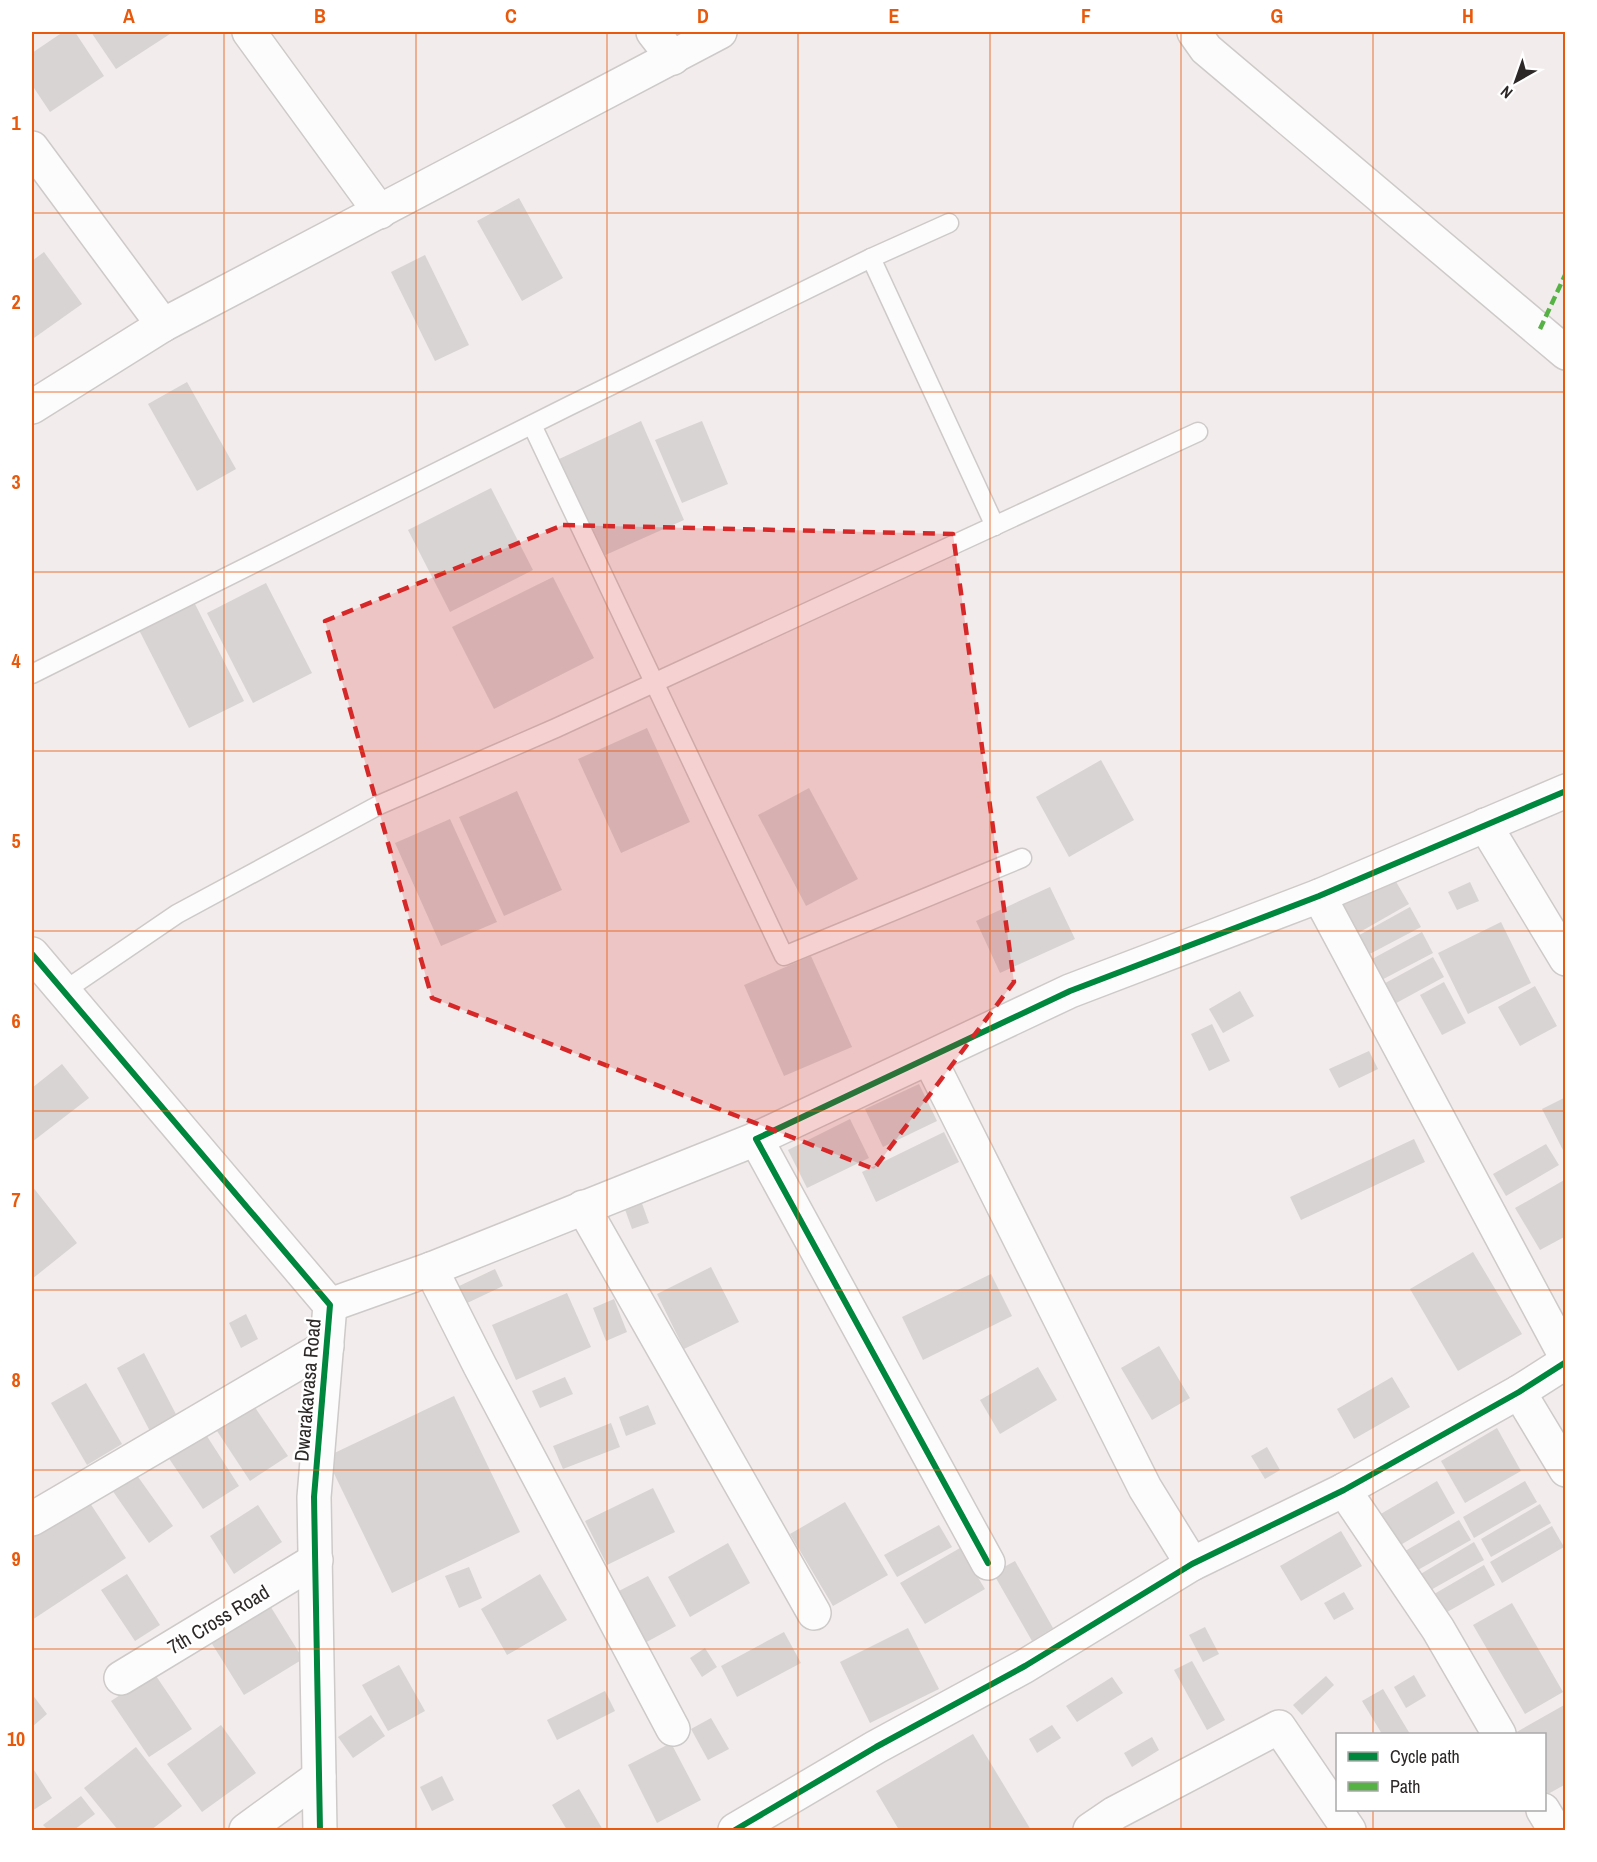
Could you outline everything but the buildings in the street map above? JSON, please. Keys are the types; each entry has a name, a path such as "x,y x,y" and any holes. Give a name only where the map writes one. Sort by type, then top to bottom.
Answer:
{"street":[{"path":"249,32 380,212"},
{"path":"653,32 673,58"},
{"path":"32,407 163,325 720,32"},
{"path":"1194,32 1206,49 1566,353"},
{"path":"32,148 163,325"},
{"path":"330,1305 431,1269 756,1139 1070,991 1319,896 1566,791"},
{"path":"1485,825 1566,959"},
{"path":"1319,896 1566,1357"},
{"name":"Dwarakavasa Road","path":"32,954 330,1305 314,1497 320,1830"},
{"path":"929,1058 1145,1488 1192,1564"},
{"path":"756,1139 988,1563"},
{"path":"583,1207 814,1613"},
{"path":"431,1269 673,1729"},
{"path":"32,1519 327,1346"},
{"path":"735,1830 876,1747 1024,1666 1192,1564 1344,1490 1519,1392 1566,1362"},
{"path":"1519,1392 1566,1470"},
{"path":"1344,1490 1438,1629 1498,1733"},
{"name":"7th Cross Road","path":"121,1678 316,1560"},
{"path":"1111,1825 1279,1727 1336,1811"},
{"path":"246,1830 319,1777"},
{"path":"1336,1811 1349,1830"},
{"path":"1544,1811 1555,1830"}],"lane":[{"path":"32,675 532,425 871,258 949,223"},
{"path":"871,258 995,526"},
{"path":"532,425 784,956 1022,858"},
{"path":"64,991 177,914 379,805 655,682 1198,432"}],"highlighted area":[{"path":"563,525 953,534 1014,982 874,1169 432,998 325,621"}],"marked path":[{"path":"1540,329 1566,273"}],"cycle path":[{"path":"988,1563 756,1139 1070,991 1319,896 1566,791"},
{"path":"32,954 330,1305 314,1497 320,1830"},
{"path":"735,1830 876,1747 1025,1666 1192,1564 1344,1490 1519,1392 1566,1362"}]}
